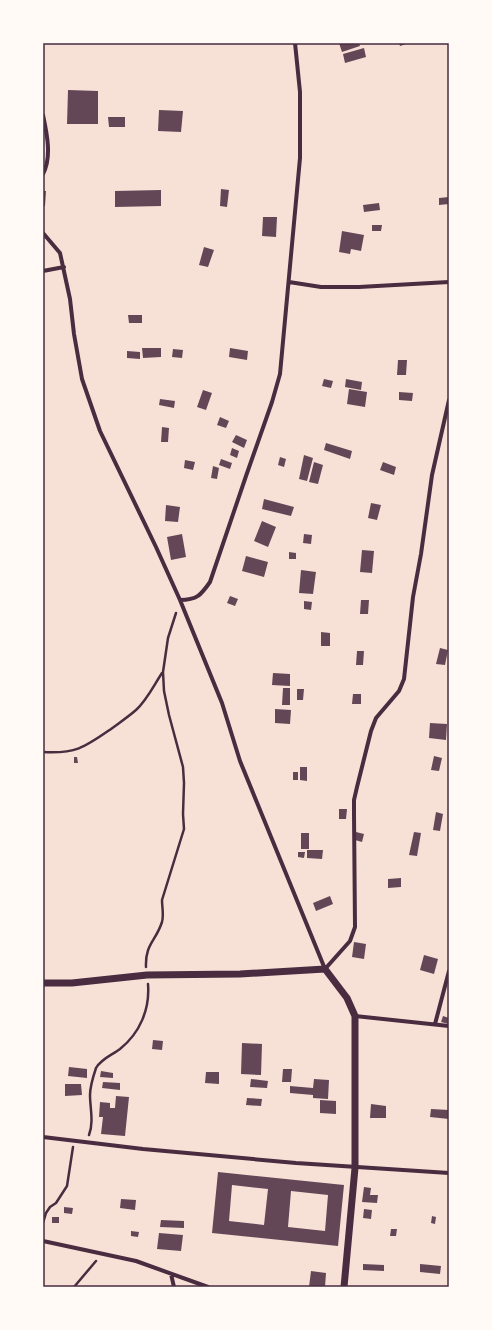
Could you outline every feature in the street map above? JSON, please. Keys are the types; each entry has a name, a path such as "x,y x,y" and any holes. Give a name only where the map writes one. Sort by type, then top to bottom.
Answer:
{"street":[{"path":"180,600 192,600 203,593 216,570 280,374 300,158 300,92 295,43"},
{"path":"43,115 47,131 45,158 46,168 43,174"},
{"path":"43,233 60,253 70,299 74,334 82,379 100,431 180,600 222,703 240,761 325,969 347,998 355,1016 355,1168 344,1287"},
{"path":"43,271 64,267"},
{"path":"289,282 321,287 359,287 449,282"},
{"path":"43,983 72,983 147,975 240,974 325,969 350,940 355,928 354,814 357,787 371,731 376,718 399,691 404,679 413,596 421,554 432,475 449,400"},
{"path":"435,1024 449,970"},
{"path":"355,1016 449,1026"},
{"path":"43,1137 143,1149 355,1168 449,1173"},
{"path":"43,1241 136,1262 208,1287"},
{"path":"171,1274 174,1287"}],"path":[{"path":"43,1223 50,1206 56,1203 67,1186 74,1141 84,1139 89,1135 92,1128 90,1094 92,1081 97,1066 120,1048 138,1028 148,1003 147,951 162,922 162,900 184,829 183,767 169,715 164,691 163,672 168,638 180,600"},
{"path":"43,752 57,753 76,750 88,745 136,710 149,694 163,672"},
{"path":"74,1287 102,1254"}],"building":[{"path":"339,43 359,43 360,46 342,52"},
{"path":"399,43 406,43 406,44 400,46"},
{"path":"364,48 366,57 345,63 343,54"},
{"path":"68,90 98,91 98,124 67,124"},
{"path":"159,110 183,111 181,132 158,131"},
{"path":"108,117 125,117 125,127 109,127"},
{"path":"221,189 229,190 227,207 220,206"},
{"path":"161,190 161,206 115,207 115,191"},
{"path":"43,191 46,191 45,206 43,206"},
{"path":"449,197 449,204 439,205 439,198"},
{"path":"379,203 380,210 364,212 363,205"},
{"path":"263,217 277,217 276,237 262,236"},
{"path":"372,225 382,225 381,231 372,231"},
{"path":"342,231 364,235 361,251 351,249 350,254 339,252"},
{"path":"204,247 214,250 208,267 199,265"},
{"path":"128,315 142,315 142,323 129,323"},
{"path":"142,348 161,348 161,357 143,358"},
{"path":"230,348 248,351 247,360 229,357"},
{"path":"173,349 183,350 182,358 172,357"},
{"path":"127,351 140,352 140,359 127,358"},
{"path":"398,360 407,360 406,375 397,375"},
{"path":"324,379 333,381 331,388 322,386"},
{"path":"346,379 362,382 361,390 345,387"},
{"path":"349,389 367,392 365,407 347,404"},
{"path":"203,390 212,393 206,410 197,407"},
{"path":"399,392 413,393 412,401 399,400"},
{"path":"160,399 175,401 174,408 159,405"},
{"path":"220,417 229,421 226,428 217,425"},
{"path":"162,427 169,428 168,442 161,442"},
{"path":"236,435 247,440 244,448 232,442"},
{"path":"326,443 352,451 350,459 324,450"},
{"path":"232,448 239,451 237,458 230,455"},
{"path":"304,455 313,458 307,481 299,479"},
{"path":"280,457 286,459 284,467 278,465"},
{"path":"221,459 232,463 230,469 219,465"},
{"path":"185,460 195,462 193,470 184,468"},
{"path":"314,462 323,465 318,484 309,482"},
{"path":"383,462 396,467 394,475 380,470"},
{"path":"213,466 219,468 217,479 211,478"},
{"path":"264,499 294,507 291,516 262,509"},
{"path":"371,503 381,505 377,520 368,518"},
{"path":"166,505 180,507 178,522 165,521"},
{"path":"262,521 276,527 268,547 254,541"},
{"path":"182,534 186,557 171,560 167,537"},
{"path":"304,534 312,535 311,544 303,543"},
{"path":"362,550 374,551 372,573 360,572"},
{"path":"289,552 296,553 296,559 289,559"},
{"path":"246,556 268,562 264,577 242,571"},
{"path":"301,570 316,572 313,594 299,593"},
{"path":"230,596 238,599 235,606 227,603"},
{"path":"361,600 369,600 368,614 360,614"},
{"path":"304,601 312,602 311,610 304,609"},
{"path":"321,632 330,633 330,646 321,646"},
{"path":"440,648 448,650 445,665 436,664"},
{"path":"357,651 364,651 363,665 356,665"},
{"path":"273,673 290,674 290,686 272,685"},
{"path":"283,688 290,688 290,705 282,705"},
{"path":"297,689 304,689 303,700 297,700"},
{"path":"353,694 361,694 361,704 352,704"},
{"path":"275,709 291,710 290,724 275,723"},
{"path":"430,723 447,724 446,740 429,738"},
{"path":"434,756 442,758 439,771 431,770"},
{"path":"74,757 77,757 78,763 74,763"},
{"path":"300,767 307,767 307,781 300,780"},
{"path":"293,772 298,772 298,780 293,780"},
{"path":"339,809 347,809 346,819 339,819"},
{"path":"436,812 443,814 440,831 433,830"},
{"path":"356,832 364,834 362,842 355,840"},
{"path":"414,832 421,833 417,856 409,855"},
{"path":"301,833 309,833 309,849 301,849"},
{"path":"307,850 323,850 322,859 307,858"},
{"path":"298,852 305,852 304,858 298,857"},
{"path":"401,878 401,887 388,888 388,879"},
{"path":"330,896 333,904 316,911 313,903"},
{"path":"354,942 366,944 364,959 352,957"},
{"path":"424,955 438,959 434,974 420,970"},
{"path":"443,1016 449,1018 449,1024 441,1022"},
{"path":"153,1040 163,1041 162,1050 152,1049"},
{"path":"242,1043 262,1044 261,1075 241,1074"},
{"path":"69,1067 87,1069 87,1078 68,1076"},
{"path":"283,1069 292,1069 291,1082 282,1082"},
{"path":"101,1071 113,1073 113,1078 100,1077"},
{"path":"206,1072 219,1072 219,1084 205,1083"},
{"path":"251,1079 268,1081 267,1088 250,1087"},
{"path":"314,1079 329,1080 328,1099 313,1098 313,1095 290,1093 290,1086 313,1088"},
{"path":"103,1082 120,1083 120,1090 102,1088"},
{"path":"65,1084 81,1084 82,1095 65,1096"},
{"path":"116,1096 129,1097 125,1136 101,1134 103,1117 99,1117 100,1102 110,1103 110,1108 115,1108"},
{"path":"247,1098 262,1099 261,1106 246,1105"},
{"path":"320,1100 336,1101 336,1114 320,1113"},
{"path":"371,1104 386,1106 386,1118 370,1118"},
{"path":"431,1109 449,1110 449,1119 430,1117"},
{"path":"218,1172 344,1185 338,1246 212,1233","holes":["232,1185 268,1189 264,1225 229,1221","291,1191 328,1195 325,1231 288,1227"]},
{"path":"364,1187 371,1188 370,1195 378,1195 377,1203 362,1202"},
{"path":"121,1199 136,1200 135,1210 120,1208"},
{"path":"64,1207 73,1208 72,1214 64,1213"},
{"path":"364,1209 372,1210 371,1219 363,1218"},
{"path":"432,1216 436,1217 435,1224 431,1223"},
{"path":"52,1217 59,1217 59,1223 52,1223"},
{"path":"161,1220 184,1221 184,1228 160,1227"},
{"path":"391,1229 397,1229 396,1236 390,1236"},
{"path":"131,1231 139,1232 138,1237 131,1236"},
{"path":"159,1233 183,1235 181,1251 157,1249"},
{"path":"363,1264 384,1265 384,1271 363,1270"},
{"path":"420,1264 441,1266 440,1274 420,1272"},
{"path":"311,1271 326,1273 325,1287 309,1287"}]}
